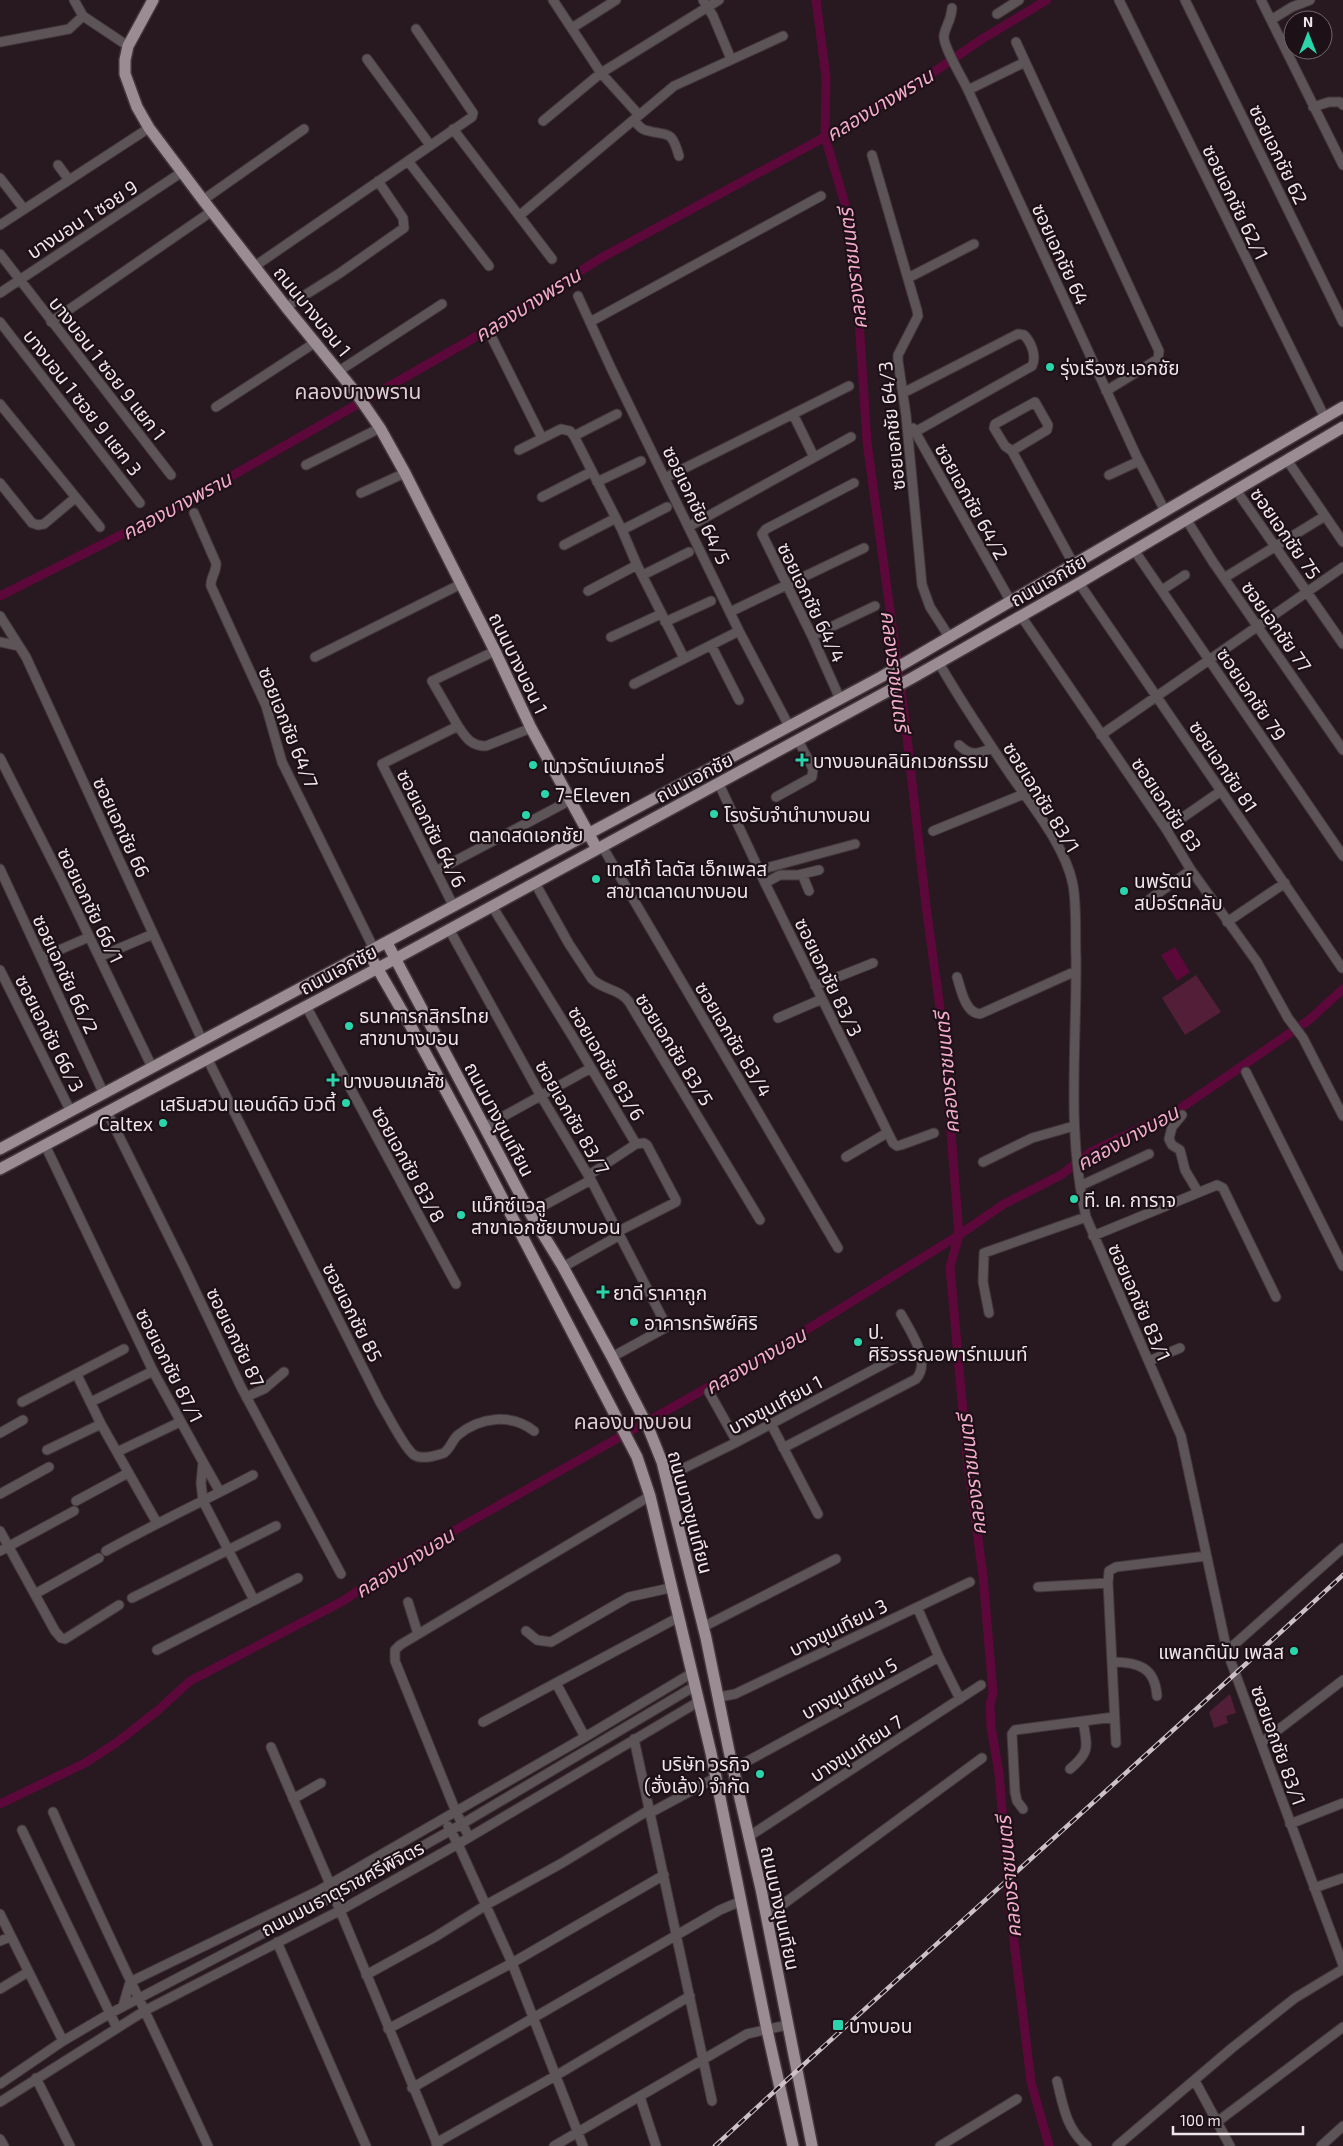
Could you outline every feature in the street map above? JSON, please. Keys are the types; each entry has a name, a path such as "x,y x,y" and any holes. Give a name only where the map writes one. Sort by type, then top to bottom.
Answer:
{"main road":[{"name":"ถนนบางบอน 1","path":"153,0 128,46 125,74 130,92 149,128 286,307 356,392 380,428 405,473 586,836"},
{"name":"ถนนเอกชัย","path":"1,1147 454,907 881,677 1343,407"},
{"name":"ถนนเอกชัย","path":"0,1169 395,959 912,678 1342,430"},
{"path":"1198,492 1207,507"},
{"name":"ถนนบางบอน 1","path":"562,788 562,797 565,803 596,850"},
{"name":"ถนนบางขุนเทียน","path":"386,943 530,1213 563,1267 639,1408 666,1477 716,1682 733,1769 767,1916 812,2146"},
{"name":"ถนนบางขุนเทียน","path":"371,951 378,968 469,1134 512,1220 628,1437 650,1496 670,1588 679,1617 695,1686 793,2146"},
{"path":"469,1134 484,1127"},
{"path":"695,1686 716,1682"},
{"path":"698,1702 719,1697"},
{"path":"785,2111 804,2107"}],"street":[{"path":"74,0 83,16 128,46"},
{"path":"554,0 601,72 643,130 668,134 674,140 679,156"},
{"path":"572,28 614,0"},
{"path":"543,121 601,72 705,4 719,0"},
{"path":"997,14 1019,0"},
{"name":"ซอยเอกชัย 62/1","path":"1119,0 1325,418"},
{"name":"ซอยเอกชัย 62","path":"1185,0 1343,322"},
{"path":"1261,0 1313,107 1342,160"},
{"path":"1271,20 1292,7 1310,0"},
{"path":"705,4 731,59"},
{"name":"ซอยเอกชัย 64","path":"952,8 950,21 944,35 946,44 1106,391 1165,511"},
{"path":"0,42 69,29 83,16"},
{"path":"255,266 472,117 473,113 416,29"},
{"path":"519,216 674,86 783,36"},
{"path":"1016,42 1159,351 1158,359 1106,391"},
{"path":"367,59 430,145"},
{"path":"968,90 1025,62"},
{"path":"1313,107 1329,102 1340,102 1343,105"},
{"path":"0,225 149,128"},
{"path":"203,200 304,129"},
{"path":"454,129 552,259"},
{"name":"ซอยเอกชัย 64/3","path":"872,155 918,316 898,355 898,361 906,414 922,585 930,608 950,638"},
{"path":"408,161 489,266"},
{"path":"58,165 69,180"},
{"name":"บางบอน 1 ซอย 9","path":"0,293 182,172"},
{"path":"0,178 24,209"},
{"path":"286,307 340,273 404,228 403,218 378,181"},
{"path":"590,322 821,196"},
{"path":"51,322 212,211"},
{"path":"908,278 974,244"},
{"name":"บางบอน 1 ซอย 9 แยก 1","path":"0,254 171,475"},
{"name":"ซอยเอกชัย 64/5","path":"578,296 739,631 789,726"},
{"path":"339,372 442,304"},
{"name":"บางบอน 1 ซอย 9 แยก 3","path":"0,322 140,503"},
{"path":"903,392 1018,334 1024,335 1028,339 1035,357 1032,366 915,432"},
{"path":"492,338 542,438"},
{"path":"216,407 316,342"},
{"path":"665,478 849,386"},
{"path":"1012,451 1047,430 1048,425 1035,402 995,424 995,430 1012,451 1074,565"},
{"path":"0,404 100,527"},
{"path":"574,436 617,414"},
{"path":"792,414 814,457"},
{"name":"ซอยเอกชัย 64/2","path":"906,414 1011,602"},
{"path":"306,465 380,428"},
{"path":"519,450 561,429 570,430 616,518 684,658"},
{"path":"690,526 851,437"},
{"path":"1287,460 1343,542"},
{"path":"596,482 641,461"},
{"path":"1109,475 1139,461"},
{"path":"542,496 591,472"},
{"path":"361,493 405,473"},
{"path":"0,483 32,522 38,525 44,524 75,498"},
{"name":"ซอยเอกชัย 64/4","path":"840,699 788,584 762,534 766,529 854,483"},
{"name":"ซอยเอกชัย 75","path":"1236,490 1343,644"},
{"path":"622,530 667,507"},
{"name":"ซอยเอกชัย 64/7","path":"194,513 216,563 216,571 210,583 211,586 266,706 282,762 371,951"},
{"path":"1224,578 1325,516"},
{"path":"564,545 616,518"},
{"name":"ซอยเอกชัย 77","path":"1186,519 1224,578 1343,750"},
{"path":"730,612 864,548"},
{"name":"ซอยเอกชัย 79","path":"1134,550 1343,856"},
{"path":"643,575 689,552"},
{"path":"588,591 638,565"},
{"path":"1101,735 1343,567"},
{"path":"1162,590 1185,574"},
{"name":"ซอยเอกชัย 81","path":"1079,583 1342,968"},
{"path":"315,657 461,584"},
{"path":"611,637 711,601"},
{"path":"812,636 875,606"},
{"name":"ซอยเอกชัย 66","path":"0,616 19,646 202,1040"},
{"name":"ซอยเอกชัย 83","path":"1021,616 1166,829 1191,870 1257,962 1288,1018 1303,1038 1343,1116"},
{"path":"634,684 739,631"},
{"path":"0,642 19,646"},
{"path":"711,645 739,700"},
{"path":"495,652 432,681 458,726 472,745 486,746 531,728"},
{"name":"ซอยเอกชัย 83/1","path":"939,663 992,748 1048,831 1066,864 1073,885 1076,971 1074,1144 1086,1217 1181,1436 1227,1651 1343,1965"},
{"name":"ซอยเอกชัย 64/6","path":"454,907 382,764 458,726"},
{"path":"776,797 814,773 798,740"},
{"path":"959,745 972,754 992,748"},
{"name":"ซอยเอกชัย 66/1","path":"0,758 152,1066"},
{"name":"ซอยเอกชัย 83/3","path":"718,784 887,1133"},
{"path":"1166,829 1221,791"},
{"path":"933,831 1024,794"},
{"path":"436,871 565,803"},
{"path":"759,870 855,844"},
{"name":"ซอยเอกชัย 83/4","path":"596,850 838,1248"},
{"name":"ซอยเอกชัย 66/2","path":"0,869 103,1092"},
{"path":"765,883 780,875 802,874 819,870"},
{"path":"1150,899 1191,870"},
{"path":"802,874 809,891"},
{"name":"ซอยเอกชัย 83/5","path":"535,883 569,944 592,979 596,984 620,993 629,1002 760,1220"},
{"path":"1228,922 1285,883"},
{"name":"ซอยเอกชัย 83/6","path":"492,906 636,1144 644,1143 647,1145 675,1198 676,1202 620,1233"},
{"name":"ซอยเอกชัย 83/7","path":"449,929 541,1096 590,1178 665,1323 666,1328 612,1357"},
{"path":"99,957 153,934"},
{"path":"41,958 89,937"},
{"path":"815,986 873,963"},
{"name":"ซอยเอกชัย 66/3","path":"0,970 70,1110"},
{"path":"957,977 966,1003 972,1011 980,1014 1076,971"},
{"path":"778,1018 822,998"},
{"name":"ซอยเอกชัย 83/8","path":"306,1006 456,1284"},
{"name":"ซอยเอกชัย 85","path":"207,1058 380,1402 402,1439 414,1454 422,1457 444,1453 460,1433 485,1421 504,1418 528,1426 534,1431"},
{"path":"484,1127 591,1068"},
{"path":"1246,1072 1343,1266"},
{"name":"ซอยเอกชัย 87","path":"107,1112 246,1397 341,1574"},
{"path":"1182,1115 1172,1128 1169,1139 1172,1145 1180,1150 1185,1170 1198,1192"},
{"path":"984,1162 1032,1138 1074,1126"},
{"path":"846,1157 887,1133 897,1146 934,1133"},
{"path":"530,1213 590,1178 636,1144"},
{"name":"ซอยเอกชัย 87/1","path":"45,1145 153,1371 220,1492"},
{"path":"1080,1186 1149,1154"},
{"path":"1093,1236 1218,1184 1223,1188 1276,1297"},
{"path":"989,1313 984,1282 984,1253 1086,1217"},
{"path":"563,1267 620,1233"},
{"path":"783,1448 916,1379 920,1375 921,1360 919,1348 901,1314"},
{"path":"1149,1361 1180,1348"},
{"path":"22,1402 124,1350"},
{"name":"บางขุนเทียน 1","path":"666,1477 738,1442 897,1357"},
{"path":"91,1402 153,1371"},
{"path":"246,1397 264,1389 284,1372"},
{"path":"77,1375 101,1424 157,1523"},
{"path":"709,1392 738,1442"},
{"path":"0,1433 23,1420"},
{"path":"117,1452 180,1422"},
{"path":"47,1450 101,1424"},
{"path":"771,1424 818,1514"},
{"path":"203,1462 201,1484 203,1501 254,1600"},
{"path":"0,1494 50,1467"},
{"path":"76,1501 128,1473"},
{"path":"106,1551 253,1475"},
{"path":"469,1837 456,1812 395,1661 395,1650 418,1634 650,1496"},
{"path":"0,1551 74,1511"},
{"path":"132,1598 276,1526"},
{"path":"0,1531 55,1631 64,1640 119,1605"},
{"path":"1227,1651 1343,1548"},
{"path":"1116,1743 1109,1571 1116,1567 1206,1556"},
{"path":"35,1594 99,1558"},
{"path":"703,1627 836,1559"},
{"path":"157,1650 298,1578"},
{"name":"บางขุนเทียน 3","path":"719,1697 735,1694 970,1582"},
{"path":"1038,1587 1108,1583"},
{"path":"526,1631 536,1640 551,1642 629,1597 670,1588"},
{"path":"408,1602 418,1634"},
{"path":"917,1607 938,1657 960,1699"},
{"path":"483,1722 679,1617"},
{"name":"บางขุนเทียน 5","path":"733,1769 938,1657"},
{"path":"1112,1662 1125,1662 1140,1666 1155,1679 1157,1696"},
{"name":"ถนนมนธาตุราชศรีพิจิตร","path":"130,1982 330,1884 692,1673"},
{"path":"556,1683 584,1737"},
{"path":"1261,1744 1341,1684"},
{"name":"บางขุนเทียน 7","path":"748,1837 980,1685"},
{"name":"ถนนมนธาตุราชศรีพิจิตร","path":"0,2084 67,2039 109,2014 334,1896 462,1824 695,1686"},
{"name":"ถนนมนธาตุราชศรีพิจิตร","path":"0,2102 146,2010 341,1910 458,1844 698,1702"},
{"path":"1023,1809 1015,1796 1013,1732 1019,1728 1114,1717"},
{"path":"1070,1769 1083,1758 1086,1751 1083,1721"},
{"path":"634,1739 712,2101"},
{"path":"271,1747 330,1884"},
{"path":"767,1916 982,1758"},
{"path":"366,1975 486,1905 562,1864 649,1811 715,1778"},
{"path":"293,1799 321,1784"},
{"path":"1290,1824 1343,1803"},
{"path":"53,1812 130,1982 146,2010 208,2146"},
{"path":"444,1818 458,1844 512,1963 583,2146"},
{"path":"22,1830 116,2028"},
{"path":"388,2029 512,1963 664,1875"},
{"path":"1314,1888 1343,1878"},
{"path":"334,1896 437,2145 690,1996"},
{"path":"412,2088 677,1934 720,1910 741,1901"},
{"path":"0,1914 28,1972 67,2039 79,2051"},
{"path":"0,1940 10,1937"},
{"path":"276,1942 366,2146"},
{"path":"1117,2146 1232,2048 1295,1998 1343,1969"},
{"path":"0,1989 28,1972"},
{"path":"124,2006 130,1982"},
{"path":"554,2146 747,2034 788,2025"},
{"path":"1217,2122 1343,2027"},
{"path":"36,2078 70,2146"},
{"path":"1057,2081 1068,2123 1074,2135 1086,2146"},
{"path":"1195,2081 1217,2122 1226,2144"},
{"path":"640,2097 656,2146"},
{"path":"940,2146 1017,2100"},
{"path":"1320,2146 1343,2126"},
{"path":"0,2139 4,2146"}],"shaded area":[{"path":"1175,947 1190,972 1177,981 1161,955"},
{"path":"1196,975 1221,1012 1185,1035 1162,998"},
{"path":"1230,1694 1236,1713 1226,1716 1228,1723 1214,1728 1209,1712"}],"waterway":[{"name":"คลองราชมนตรี","path":"816,0 826,77 825,137 845,204 856,275 867,442 905,720 926,906 943,1030 959,1235 950,1267 967,1457 983,1576 993,1693 990,1705 991,1727 999,1773 1010,1908 1031,2082 1049,2146"},
{"name":"คลองบางพราน","path":"0,596 186,502 472,339 601,258 825,137 922,80 982,39 1047,0"},
{"name":"คลองบางบอน","path":"0,1804 85,1763 116,1743 157,1711 190,1681 343,1601 398,1564 464,1525 774,1350 959,1235 1004,1204 1061,1175 1091,1152 1178,1110 1309,1020 1343,989"}],"railway":[{"path":"715,2146 1343,1575"}],"place":[{"name":"รุ่งเรืองซ.เอกชัย","path":"1050,367"},
{"name":"บางบอนคลินิกเวชกรรม","path":"802,760"},
{"name":"เนาวรัตน์เบเกอรี่","path":"533,765"},
{"name":"7-Eleven","path":"545,794"},
{"name":"โรงรับจำนำบางบอน","path":"714,814"},
{"name":"ตลาดสดเอกชัย","path":"526,815"},
{"name":"เทสโก้ โลตัส เอ็กเพลส สาขาตลาดบางบอน","path":"596,879"},
{"name":"นพรัตน์ สปอร์ตคลับ","path":"1124,891"},
{"name":"ธนาคารกสิกรไทย สาขาบางบอน","path":"349,1026"},
{"name":"บางบอนเภสัช","path":"333,1080"},
{"name":"เสริมสวน แอนด์ดิว บิวตี้","path":"346,1103"},
{"name":"Caltex","path":"163,1123"},
{"name":"ที. เค. การาจ","path":"1074,1199"},
{"name":"แม็กซ์แวลู สาขาเอกชัยบางบอน","path":"461,1215"},
{"name":"ยาดี ราคาถูก","path":"603,1292"},
{"name":"อาคารทรัพย์ศิริ","path":"634,1322"},
{"name":"ป. ศิริวรรณอพาร์ทเมนท์","path":"858,1342"},
{"name":"แพลทตินัม เพลส","path":"1294,1651"},
{"name":"บริษัท วรกิจ (ฮั่งเล้ง) จำกัด","path":"760,1774"},
{"name":"บางบอน","path":"838,2025"}],"district":[{"name":"คลองบางพราน","path":"358,390"},
{"name":"คลองบางบอน","path":"633,1420"}]}
